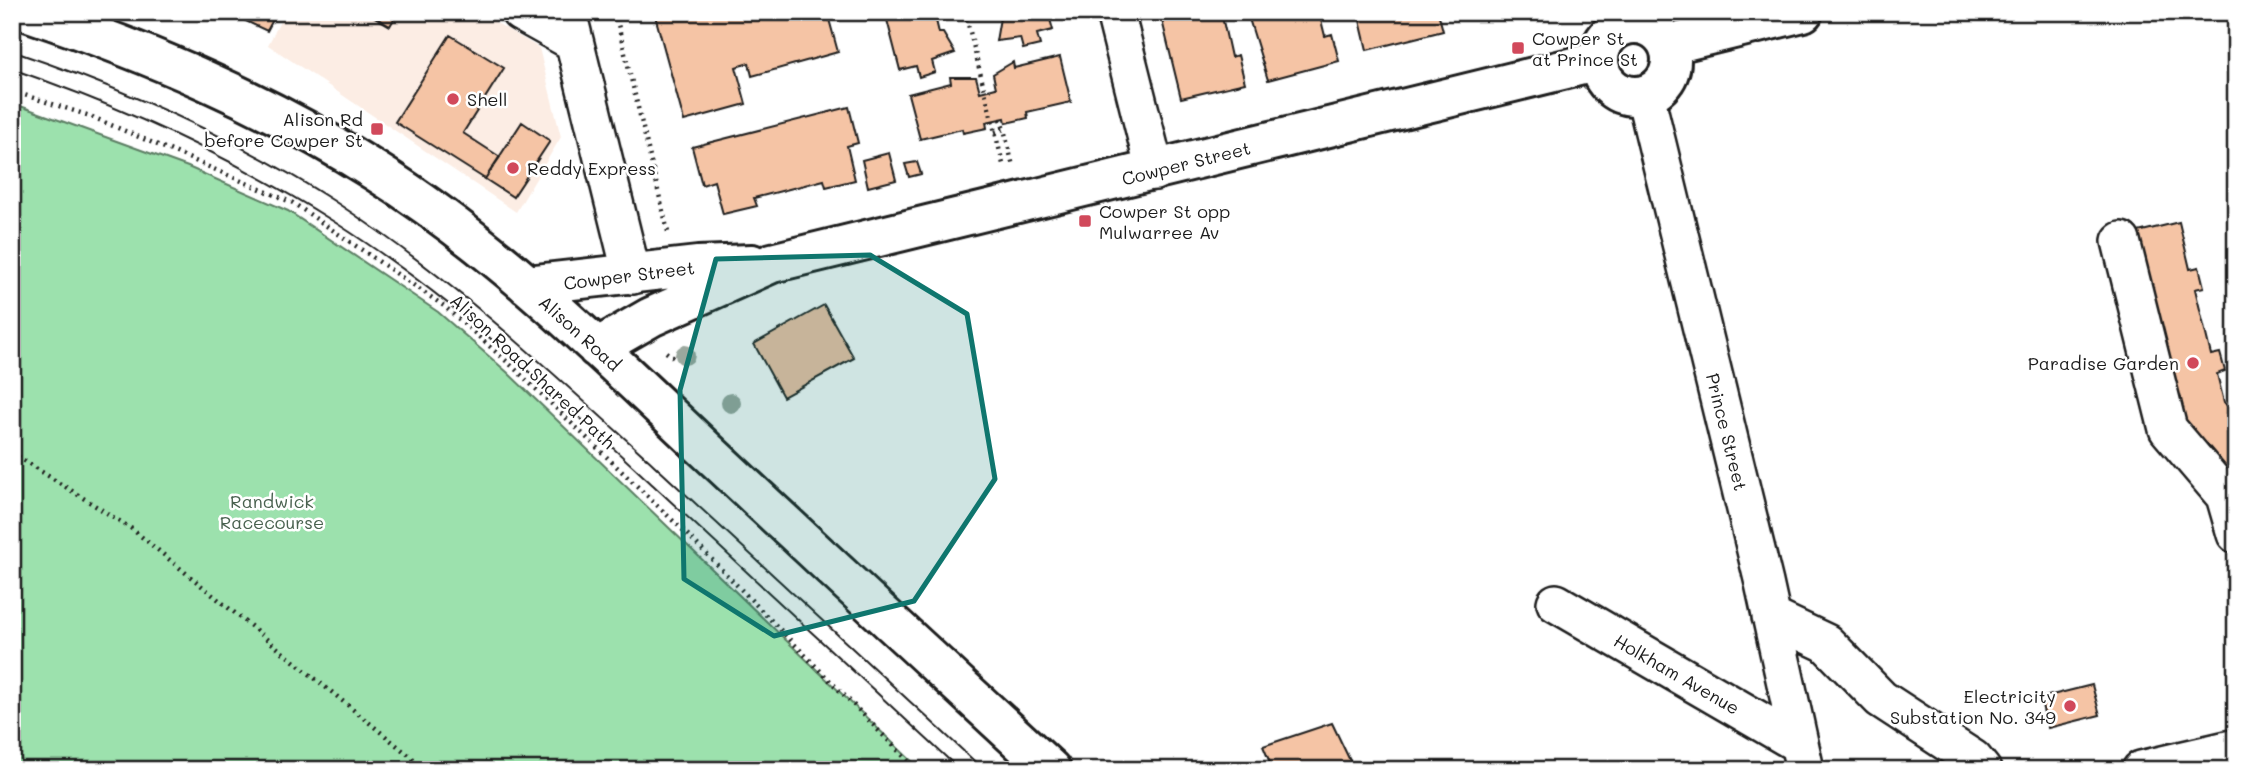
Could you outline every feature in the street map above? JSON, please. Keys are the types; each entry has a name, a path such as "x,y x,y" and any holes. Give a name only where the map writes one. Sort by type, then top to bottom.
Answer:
{"main road":[{"name":"Alison Road","path":"29,12 195,74 297,125 375,170 425,205 527,285 597,348 1051,770"},
{"path":"1668,45 1803,12"},
{"path":"1627,18 1652,28 1668,45 1671,69 1666,81 1646,95 1623,95 1614,89 1601,72 1599,61 1604,42 1627,18"},
{"name":"Cowper Street","path":"597,348 651,317 772,263 1599,61"},
{"name":"Cowper Street","path":"527,285 698,266 772,263"}],"street":[{"path":"520,12 570,27 632,275"},
{"path":"1115,12 1155,171"},
{"name":"Prince Street","path":"1646,95 1802,757"},
{"path":"2121,241 2168,429 2225,496 2236,534"},
{"name":"Holkham Avenue","path":"1556,603 1802,757"},
{"path":"1771,617 1826,643 1873,693 1973,759 1982,770"},
{"path":"2141,770 2236,748"}],"path":[{"path":"615,12 672,247"},
{"path":"965,12 1004,168"},
{"name":"Alison Road Shared Path","path":"12,91 90,116 293,203 444,306 513,367 689,536 917,770"},
{"path":"1000,118 1013,166"},
{"path":"995,132 1004,130"},
{"path":"667,352 674,358"},
{"path":"12,453 132,529 427,770"}],"highlighted area":[{"path":"870,255 967,314 995,479 914,601 774,636 684,579 680,390 716,259"}],"shaded area":[{"path":"285,12 478,12 539,48 561,137 516,212 268,45"}],"green space":[{"name":"Randwick Racecourse","path":"12,103 188,167 288,211 438,312 507,372 921,770 12,770"}],"building":[{"path":"227,12 277,12 267,31"},
{"path":"366,12 398,12 390,26"},
{"path":"654,12 827,12 838,52 752,76 749,63 736,67 746,104 684,121"},
{"path":"885,12 934,12 939,33 943,33 955,53 932,61 935,72 919,77 916,66 900,70"},
{"path":"1001,12 1048,12 1053,30 1037,34 1040,45 1023,49 1020,38 996,41"},
{"path":"1160,12 1221,12 1231,57 1238,55 1245,83 1181,98"},
{"path":"1247,12 1319,12 1325,36 1332,34 1339,61 1268,80"},
{"path":"1358,12 1438,12 1443,31 1367,50"},
{"path":"450,35 504,68 463,133 500,157 485,179 395,122"},
{"path":"1060,57 1071,102 1027,112 1028,118 1006,123 1005,118 986,122 987,128 963,133 962,129 920,139 908,94 951,83 950,77 976,77 980,92 996,88 993,74 1013,62 1014,68"},
{"path":"849,107 858,143 847,146 855,180 826,187 824,180 754,198 757,206 723,214 714,181 702,185 692,147"},
{"name":"Reddy Express","path":"522,122 550,141 513,197 485,179"},
{"path":"889,153 896,180 868,187 862,160"},
{"path":"917,162 921,174 909,177 905,164"},
{"name":"Paradise Garden","path":"2179,222 2190,269 2199,267 2204,287 2195,289 2211,355 2220,353 2225,371 2217,374 2224,402 2236,416 2236,493 2178,427 2130,234"},
{"path":"824,305 854,358 783,397 754,344"},
{"name":"Electricity Substation No. 349","path":"2092,685 2100,715 2048,728 2040,698"},
{"path":"1332,723 1353,767 1351,770 1273,770 1263,746"}],"tram line":[{"path":"12,51 96,81 218,135 334,201 419,261 460,293 578,396 984,770"},
{"path":"12,69 96,100 219,156 336,223 420,282 578,415 960,770"}],"place":[{"name":"Cowper St at Prince St","path":"1518,48"},
{"name":"Shell","path":"453,99"},
{"name":"Alison Rd before Cowper St","path":"377,129"},
{"name":"Reddy Express","path":"513,168"},
{"name":"Cowper St opp Mulwarree Av","path":"1085,221"},
{"name":"Paradise Garden","path":"2193,363"},
{"name":"Electricity Substation No. 349","path":"2070,706"}]}
